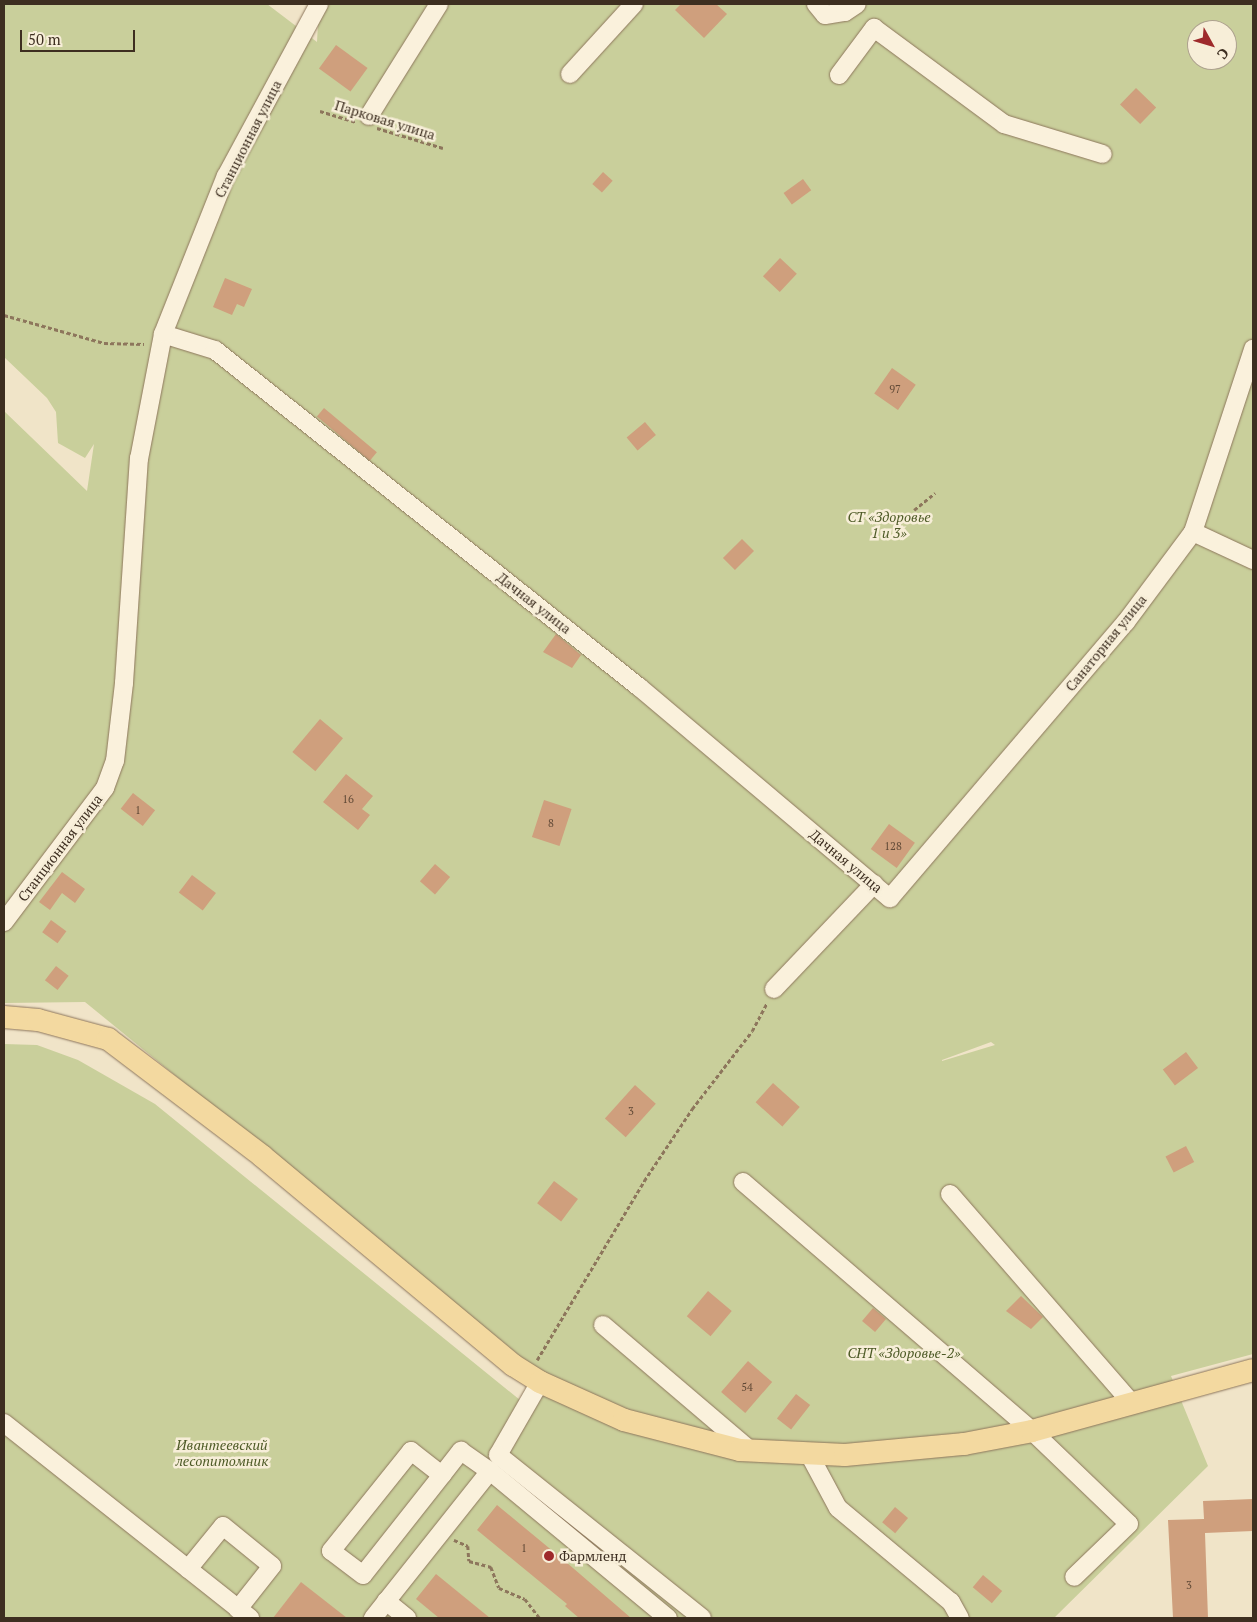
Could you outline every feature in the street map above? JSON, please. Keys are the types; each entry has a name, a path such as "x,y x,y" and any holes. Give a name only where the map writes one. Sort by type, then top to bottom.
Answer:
{"main road":[{"path":"4,1018 38,1020 108,1039 262,1156 513,1364 540,1382 624,1420 752,1451 845,1455 964,1444 1032,1431 1253,1370"}],"street":[{"name":"Станционная улица","path":"4,922 105,788 115,761 124,683 139,459 163,334 226,176 319,4"},
{"path":"365,122 439,4"},
{"path":"570,74 634,4"},
{"path":"816,4 825,15 845,12 857,4"},
{"path":"839,75 874,28 1004,124 1103,154"},
{"name":"Дачная улица","path":"163,334 215,350 639,687 890,898"},
{"name":"Санаторная улица","path":"890,898 1126,622 1193,532 1253,349"},
{"path":"1193,532 1253,560"},
{"path":"774,989 874,884"},
{"path":"743,1182 1032,1431 1129,1524 1074,1577"},
{"path":"950,1194 1132,1403"},
{"path":"603,1325 752,1451"},
{"path":"540,1382 498,1455 702,1618"},
{"path":"4,1423 188,1570 244,1614 272,1566 223,1526 188,1570"},
{"path":"442,1475 411,1451 331,1552 363,1575 461,1451 490,1471 668,1618"},
{"path":"809,1454 838,1508 951,1602 960,1618"},
{"path":"372,1618 490,1471"},
{"path":"386,1601 406,1618"}],"path":[{"name":"Парковая улица","path":"320,112 365,122 443,148"},
{"path":"4,315 104,343 146,344 163,334"},
{"path":"914,510 935,494"},
{"path":"540,1382 534,1366 578,1287 692,1110 752,1031 774,989"},
{"path":"439,1535 468,1546 469,1560 491,1567 499,1588 526,1599 540,1618"}],"green space":[{"path":"4,4 267,4 317,42 319,4 1253,4 1253,1354 1171,1376 1208,1466 1054,1618 4,1618 4,1044 37,1045 78,1060 155,1104 520,1400 543,1375 85,1002 4,1003 4,411 87,491 94,444 85,458 58,443 56,412 47,398 4,357","holes":["991,1042 995,1045 942,1061"]}],"building":[{"path":"681,4 716,4 727,14 704,38 675,10"},
{"path":"336,45 368,68 351,91 319,68"},
{"path":"1136,88 1156,107 1140,124 1120,105"},
{"path":"603,172 613,181 602,193 592,184"},
{"path":"803,179 811,190 792,204 784,193"},
{"path":"780,258 797,274 780,292 763,276"},
{"path":"225,278 252,289 244,307 237,304 232,315 213,307"},
{"path":"892,368 916,385 898,410 874,393"},
{"path":"324,408 377,452 370,461 317,416"},
{"path":"645,422 656,435 638,450 627,437"},
{"path":"742,539 754,551 735,570 723,558"},
{"path":"556,634 581,655 572,668 543,652"},
{"path":"320,719 343,738 315,771 292,752"},
{"path":"346,774 373,796 362,809 370,815 358,830 323,802"},
{"path":"133,793 155,810 143,826 121,809"},
{"path":"544,800 572,809 560,846 532,837"},
{"path":"889,824 915,843 897,868 871,849"},
{"path":"435,864 450,877 435,894 420,881"},
{"path":"62,872 85,889 75,903 62,893 50,910 39,902"},
{"path":"192,875 216,893 203,911 179,893"},
{"path":"51,920 66,931 58,943 42,932"},
{"path":"56,966 69,976 58,990 45,980"},
{"path":"1186,1052 1198,1068 1175,1085 1163,1069"},
{"path":"773,1083 800,1107 782,1126 756,1102"},
{"path":"635,1085 656,1104 626,1137 605,1118"},
{"path":"1186,1146 1194,1162 1174,1172 1166,1156"},
{"path":"554,1181 578,1199 561,1221 537,1203"},
{"path":"708,1291 732,1311 711,1336 687,1316"},
{"path":"1021,1296 1043,1317 1031,1329 1006,1311"},
{"path":"873,1308 886,1319 875,1332 862,1321"},
{"path":"748,1361 772,1382 745,1413 721,1392"},
{"path":"796,1394 810,1405 791,1430 777,1418"},
{"path":"1253,1499 1253,1531 1205,1533 1208,1618 1173,1618 1168,1520 1204,1519 1203,1501"},
{"path":"497,1505 631,1618 579,1618 565,1606 567,1604 477,1530"},
{"path":"895,1507 908,1518 895,1533 882,1522"},
{"path":"436,1574 490,1618 439,1618 416,1599"},
{"path":"983,1575 1002,1591 992,1603 973,1587"},
{"path":"301,1582 347,1618 273,1618"}],"place":[{"name":"Фармленд","path":"549,1556"}],"park label":[{"name":"СТ «Здоровье 1 и 3»","path":"889,526"},
{"name":"СНТ «Здоровье-2»","path":"904,1353"},
{"name":"Ивантеевский лесопитомник","path":"222,1454"}]}
